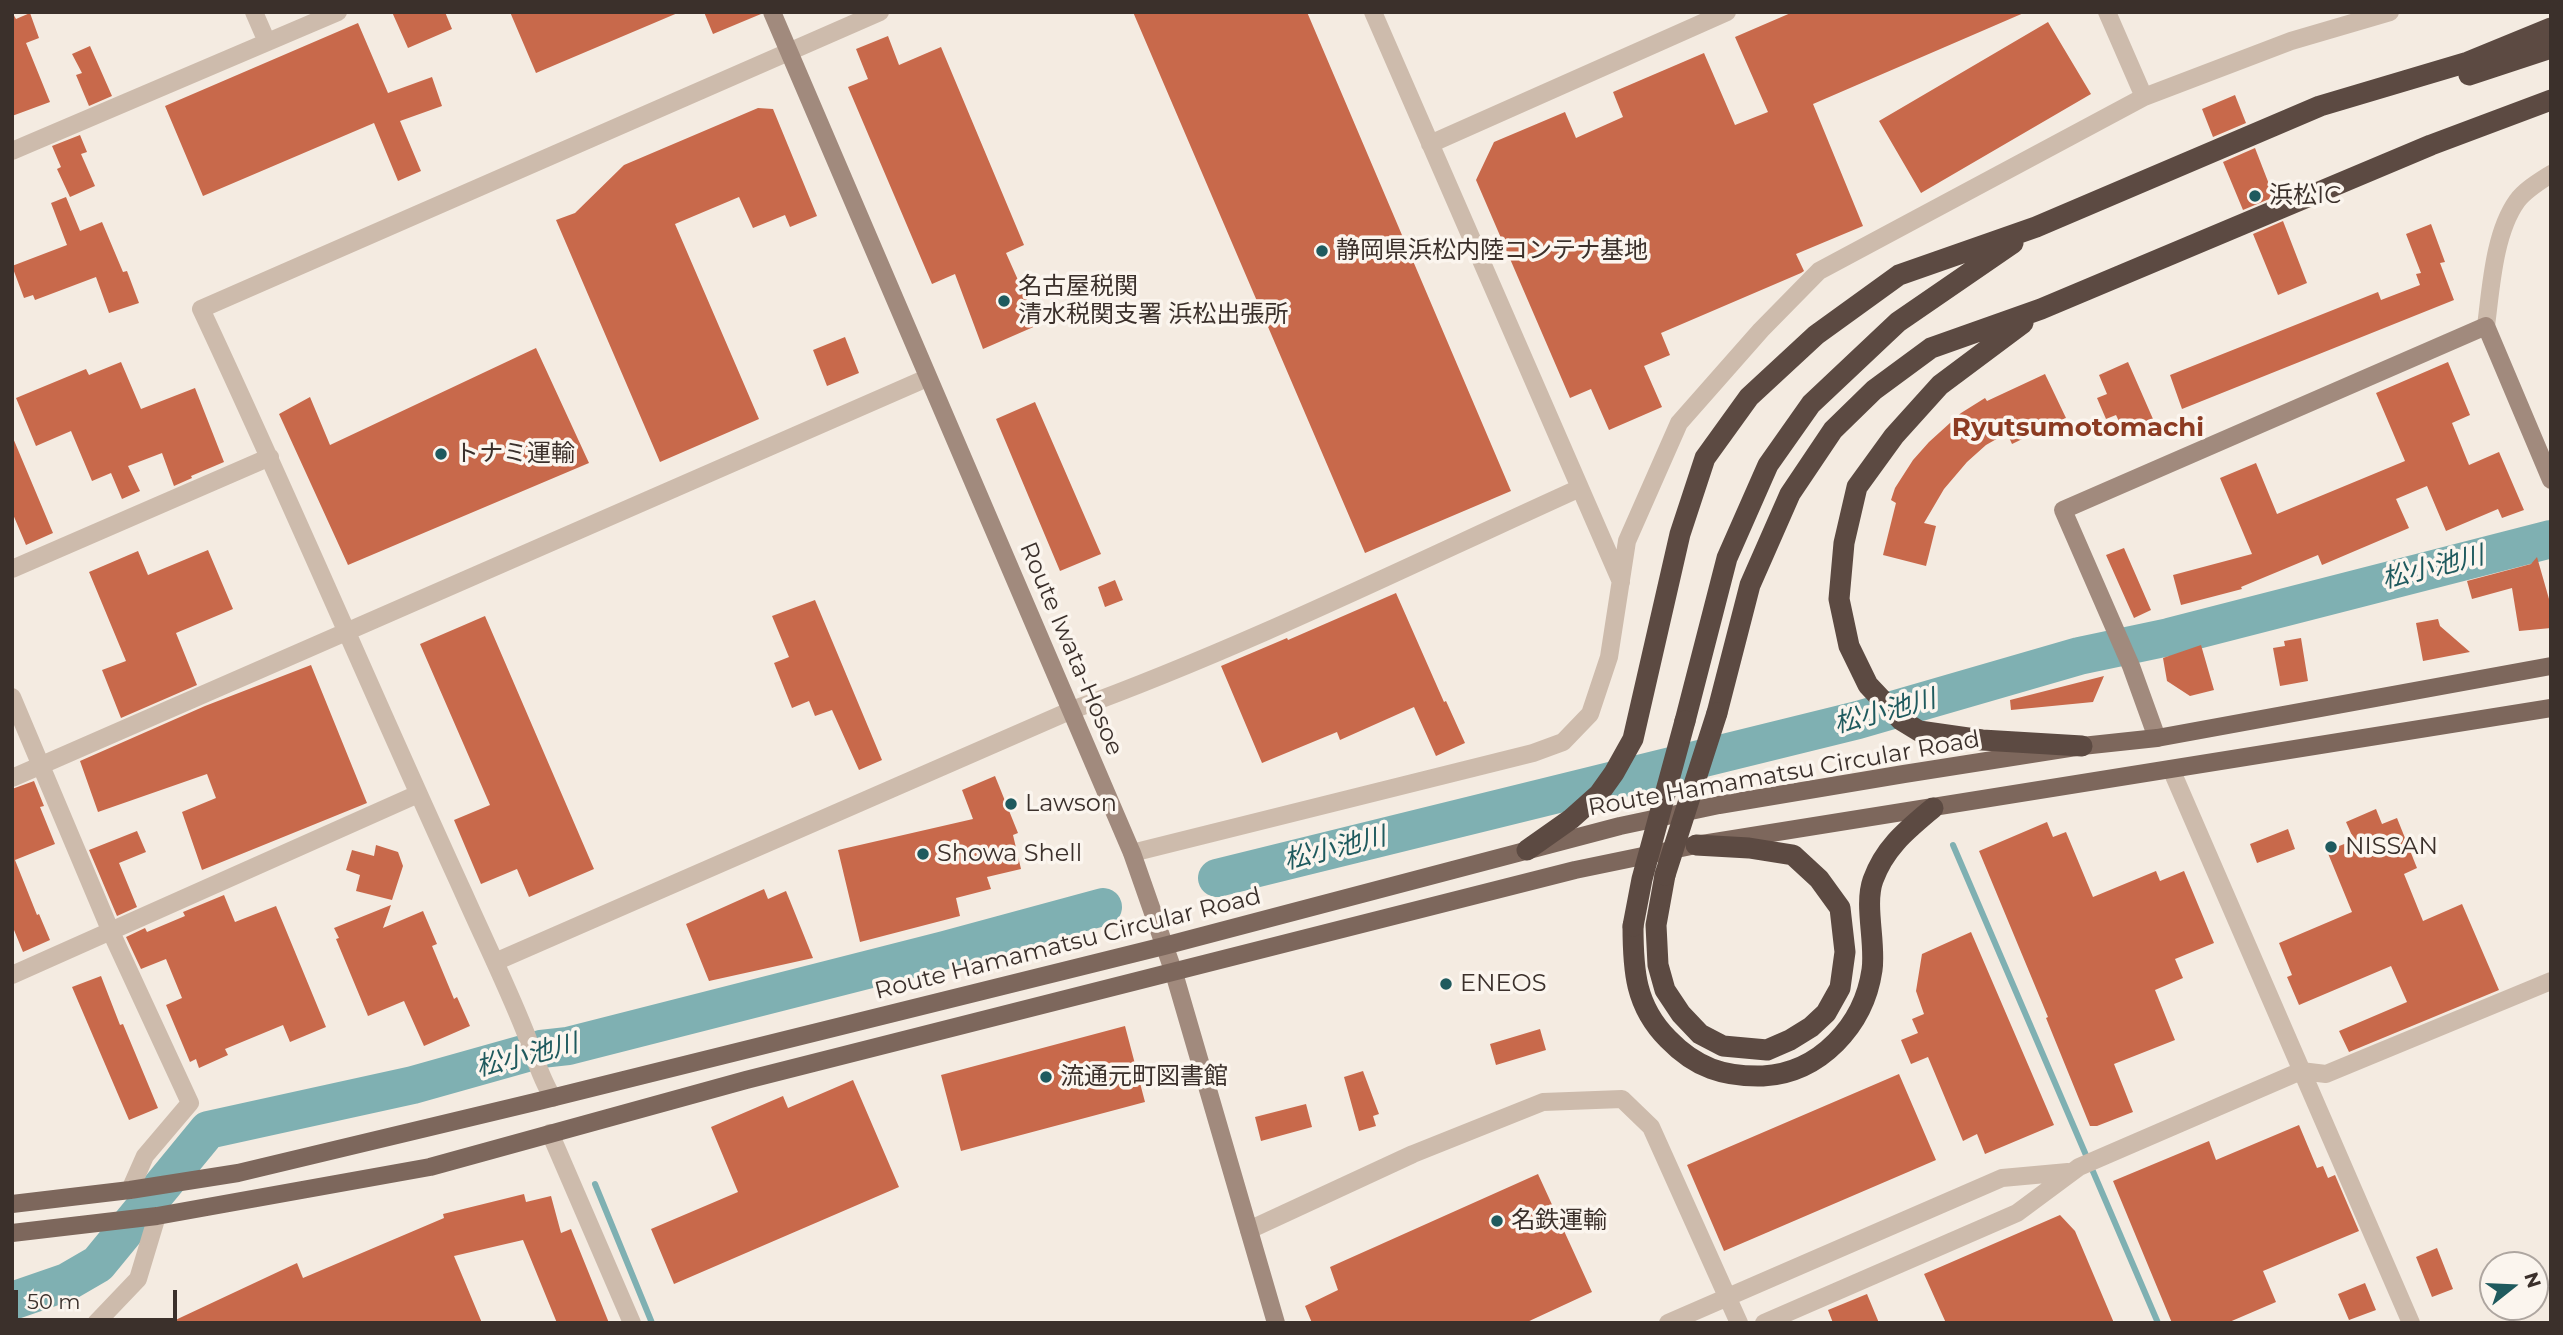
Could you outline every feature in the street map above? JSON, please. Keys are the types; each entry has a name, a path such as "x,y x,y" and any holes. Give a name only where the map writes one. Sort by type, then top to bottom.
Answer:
{"highway":[{"path":"1527,850 1571,819 1599,794 1614,773 1633,739 1680,534 1705,458 1749,397 1816,335 1899,275 2036,227 2319,106 2469,62 2551,28"},
{"path":"2319,106 2462,78 2551,48"},
{"path":"2359,177 2551,85"},
{"path":"1696,845 1749,848 1793,855 1819,878 1840,908 1845,952 1840,988 1826,1013 1811,1027 1768,1050 1723,1046 1700,1034 1681,1014 1665,990 1658,965 1656,925 1665,875 1717,713 1750,584 1790,494 1833,430 1874,390 1931,348 2041,309 2431,145 2551,100"},
{"path":"1933,808 1882,857 1871,884 1872,971 1856,1019 1826,1054 1802,1067 1773,1075 1738,1077 1709,1069 1681,1053 1659,1030 1643,1006 1633,968 1633,926 1642,879 1727,558 1768,465 1811,404 1898,322 2036,227"},
{"path":"2041,309 1940,385 1894,436 1857,487 1844,543 1839,599 1849,646 1868,685 1901,720 1919,731 1937,736 2082,746"}],"main road":[{"name":"Route Iwata-Hosoe","path":"772,12 1132,853 1174,973 1276,1323"},
{"path":"2157,738 2131,666 2063,510 2486,326 2551,480"},
{"name":"Route Hamamatsu Circular Road","path":"12,1205 238,1173 553,1098 1164,946 1620,826 1719,805 2082,746 2157,738 2551,666"},
{"path":"12,1233 157,1216 430,1167 746,1080 1575,870 1696,845 2551,708"}],"street":[{"path":"254,12 267,42"},
{"path":"12,152 338,12"},
{"path":"553,1098 541,1080 525,1031 495,962 345,632 270,457 201,309 880,12"},
{"path":"1373,12 1621,582"},
{"path":"1430,144 1727,12"},
{"path":"2107,12 2144,97"},
{"path":"1132,853 1533,753 1563,742 1590,714 1609,657 1627,541 1679,423 1760,330 1819,271 2144,97 2291,41 2390,12"},
{"path":"2486,326 2494,267 2507,222 2518,200 2551,174"},
{"path":"12,778 927,378"},
{"path":"12,569 270,457"},
{"path":"495,962 1072,710 1137,686 1580,488"},
{"path":"12,696 111,932 190,1104 145,1156 130,1190"},
{"path":"2171,769 2411,1323"},
{"path":"12,975 418,794"},
{"path":"1764,1323 2017,1213 2075,1169 2102,1157 2301,1071 2326,1074 2551,981"},
{"path":"1250,1230 1413,1154 1543,1102 1622,1099 1651,1127 1739,1323"},
{"path":"550,1133 632,1323"},
{"path":"1668,1323 2002,1178 2075,1169"},
{"path":"96,1323 138,1279 157,1216"}],"building":[{"path":"12,12 16,19 30,13 39,38 26,43 50,102 12,116"},
{"path":"392,12 445,12 452,29 408,48"},
{"path":"510,12 680,12 536,73"},
{"path":"704,12 761,12 761,14 713,34"},
{"name":"静岡県浜松内陸コンテナ基地","path":"1133,12 1307,12 1511,491 1365,553"},
{"path":"1793,12 2026,12 1813,104 1863,226 1796,254 1804,271 1801,273 1661,333 1670,355 1644,366 1662,407 1609,430 1591,389 1570,398 1476,180 1494,142 1565,112 1576,138 1623,117 1613,92 1704,53 1735,125 1768,112 1735,37"},
{"path":"2048,22 2091,94 1921,193 1879,121"},
{"path":"358,23 388,93 432,77 442,106 400,121 421,171 398,181 374,123 203,196 165,106"},
{"path":"888,36 899,65 941,47 1024,245 1006,253 1038,325 983,349 955,274 932,284 848,87 868,79 856,49"},
{"path":"90,46 112,96 89,106 76,75 82,73 72,54"},
{"path":"2235,95 2246,123 2213,137 2202,109"},
{"path":"758,108 773,109 817,216 790,227 785,215 753,228 739,197 675,224 759,419 660,462 556,220 575,213 624,165"},
{"path":"80,135 87,152 81,154 95,186 70,197 57,169 61,167 52,146"},
{"path":"2255,148 2274,197 2243,210 2223,162"},
{"path":"66,197 80,231 102,222 123,272 127,271 139,303 109,313 96,277 35,300 33,295 24,298 12,266 67,245 51,203"},
{"path":"2283,221 2307,283 2278,295 2253,234"},
{"path":"2431,224 2445,262 2440,263 2454,300 2182,409 2170,375 2378,292 2381,300 2420,285 2416,274 2421,273 2406,234"},
{"path":"845,337 859,373 827,386 813,350"},
{"name":"トナミ運輸","path":"536,348 589,463 348,565 279,414 310,397 330,445"},
{"path":"121,362 141,409 195,388 224,462 174,486 162,453 128,466 140,491 122,499 111,473 92,481 71,431 36,446 16,398 86,369 89,375"},
{"path":"2128,362 2153,419 2124,432 2116,415 2106,419 2097,398 2107,394 2099,375"},
{"path":"2448,362 2470,415 2452,423 2469,465 2499,452 2524,510 2502,518 2498,509 2446,531 2427,486 2396,499 2409,528 2322,565 2318,555 2241,587 2242,589 2181,605 2173,575 2252,554 2220,478 2256,463 2277,514 2405,461 2376,393"},
{"path":"2045,374 2066,418 2012,444 2007,433 1986,445 1967,462 1944,489 1924,523 1936,526 1926,566 1883,555 1896,503 1891,500 1895,488 1913,460 1929,442 1961,413 1985,398 1987,401"},
{"path":"1035,402 1101,554 1060,571 996,419"},
{"path":"13,438 53,533 26,545 12,512"},
{"path":"2124,548 2151,610 2134,618 2106,555"},
{"path":"208,550 233,609 176,633 197,685 121,718 102,670 126,661 89,572 138,551 148,575"},
{"path":"2537,557 2551,606 2551,628 2519,631 2512,588 2472,599 2467,581 2531,564"},
{"path":"1115,580 1123,600 1105,607 1098,587"},
{"path":"1396,593 1465,743 1436,756 1414,707 1340,740 1337,732 1262,763 1221,666"},
{"path":"815,600 882,760 859,770 832,710 815,716 809,701 792,708 774,663 789,657 772,616"},
{"path":"485,616 594,869 529,897 517,869 481,884 454,820 490,805 420,644"},
{"path":"2438,619 2440,626 2470,652 2423,661 2416,623"},
{"path":"2301,638 2308,681 2280,686 2273,648 2285,646 2284,641"},
{"path":"2201,645 2214,690 2190,696 2167,681 2163,658"},
{"path":"311,665 367,803 202,870 182,812 216,798 207,774 98,812 80,761 205,706"},
{"path":"2104,676 2093,702 2011,710 2010,700"},
{"path":"995,776 1018,833 1013,835 1021,869 987,877 991,889 956,898 960,916 860,942 838,850 973,819 962,790"},
{"path":"34,781 44,806 40,807 55,844 15,860 50,940 23,952 12,925 12,789"},
{"path":"2376,809 2382,824 2397,818 2417,868 2404,874 2423,921 2462,904 2499,990 2349,1052 2339,1031 2407,1002 2391,966 2299,1005 2287,977 2292,975 2279,943 2352,912 2327,851 2354,840 2346,822"},
{"path":"2047,822 2053,837 2066,832 2093,897 2156,871 2160,881 2184,871 2214,943 2175,959 2183,978 2155,990 2175,1040 2114,1064 2133,1112 2097,1126 2090,1126 1979,851"},
{"path":"2288,829 2295,849 2257,863 2250,844"},
{"path":"137,831 146,852 119,863 137,907 117,916 89,850"},
{"path":"376,845 398,852 403,866 392,900 356,891 360,875 346,870 352,850 374,856"},
{"path":"764,889 768,899 786,891 813,958 709,981 686,924"},
{"path":"224,895 235,922 276,906 326,1027 290,1042 283,1025 225,1049 228,1055 199,1068 196,1059 190,1062 166,1005 182,998 166,959 141,969 126,937 145,928 147,932 185,916 183,912"},
{"path":"391,905 383,928 423,911 437,944 432,946 454,999 457,997 470,1026 424,1046 404,1001 368,1016 336,939 339,938 334,928"},
{"path":"1971,932 2054,1125 1985,1154 1977,1134 1963,1141 1928,1057 1911,1064 1901,1040 1918,1033 1912,1019 1924,1014 1916,991 1922,954"},
{"path":"101,976 158,1108 129,1120 72,987"},
{"path":"1125,1026 1145,1102 961,1151 941,1075"},
{"path":"1540,1029 1546,1050 1496,1065 1490,1044"},
{"path":"1363,1071 1379,1114 1373,1116 1376,1126 1359,1131 1344,1077"},
{"path":"1899,1074 1936,1160 1724,1251 1687,1165"},
{"path":"853,1080 899,1187 674,1284 651,1229 738,1192 711,1127 783,1096 788,1108"},
{"path":"1306,1104 1312,1127 1261,1141 1255,1117"},
{"path":"2299,1125 2317,1168 2323,1166 2328,1178 2335,1175 2359,1231 2263,1271 2276,1302 2227,1323 2172,1323 2113,1181 2209,1141 2216,1160"},
{"name":"名鉄運輸","path":"1538,1174 1592,1292 1525,1323 1312,1323 1305,1306 1338,1290 1330,1267"},
{"path":"524,1194 526,1202 551,1196 561,1233 571,1229 609,1323 557,1323 523,1240 454,1256 482,1323 169,1323 297,1263 303,1278 444,1218 443,1214"},
{"path":"2060,1215 2075,1231 2114,1323 1946,1323 1924,1274"},
{"path":"2437,1248 2453,1289 2432,1297 2416,1257"},
{"path":"2365,1283 2376,1310 2349,1320 2338,1294"},
{"path":"1867,1294 1879,1323 1833,1323 1828,1310"}],"waterway":[{"name":"松小池川","path":"1217,878 1858,720 2079,656 2169,637 2551,539"},
{"path":"1953,845 2158,1323"},
{"name":"松小池川","path":"12,1301 67,1282 98,1264 208,1130 413,1085 541,1049 568,1046 1103,907"},
{"path":"595,1184 652,1323"}],"place":[{"name":"浜松IC","path":"2255,196"},
{"name":"静岡県浜松内陸コンテナ基地","path":"1322,251"},
{"name":"名古屋税関 清水税関支署 浜松出張所","path":"1004,301"},
{"name":"トナミ運輸","path":"441,454"},
{"name":"Lawson","path":"1011,804"},
{"name":"NISSAN","path":"2331,847"},
{"name":"Showa Shell","path":"923,854"},
{"name":"ENEOS","path":"1446,984"},
{"name":"流通元町図書館","path":"1046,1077"},
{"name":"名鉄運輸","path":"1497,1221"}],"district":[{"name":"Ryutsumotomachi","path":"2078,428"}]}
